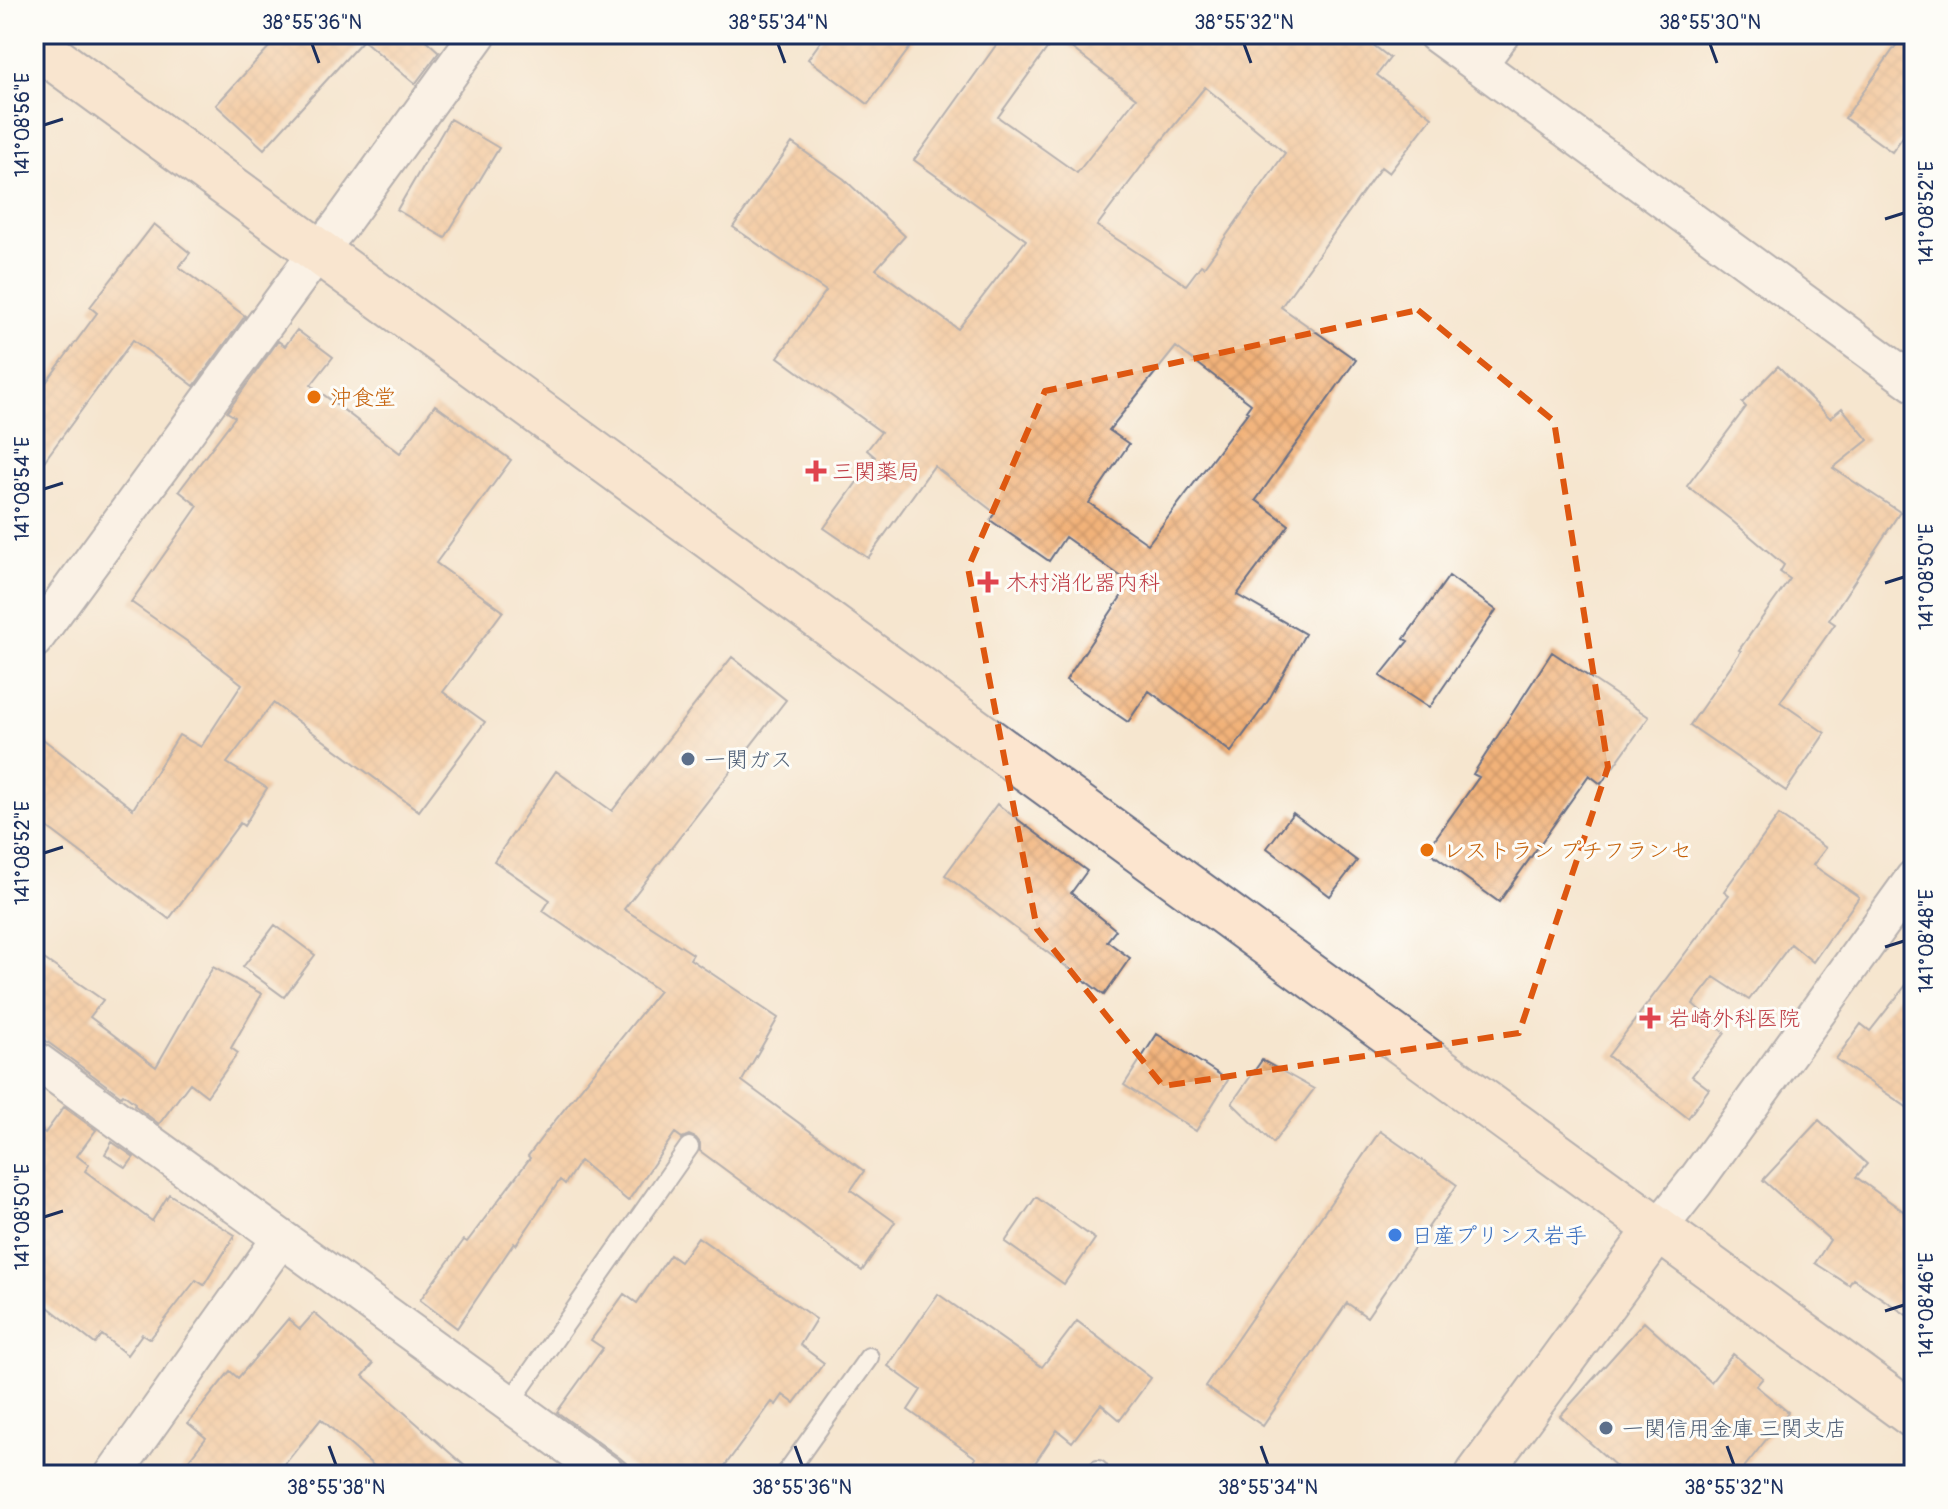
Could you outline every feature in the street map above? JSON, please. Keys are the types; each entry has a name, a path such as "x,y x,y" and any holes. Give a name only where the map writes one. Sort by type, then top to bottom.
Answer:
{"street":[{"path":"34,640 478,34"},
{"path":"1436,34 1914,383"},
{"path":"1478,65 1501,34"},
{"path":"34,44 1914,1416"},
{"path":"1478,1475 1695,1182 1914,878"},
{"path":"34,1059 608,1475"},
{"path":"113,1475 281,1238"}],"lane":[{"path":"509,1404 689,1147"},
{"path":"785,1475 869,1357"}],"highlighted area":[{"path":"1418,310 1554,421 1608,767 1519,1033 1163,1086 1037,929 968,568 1045,391"}],"building":[{"path":"281,34 419,34 439,52 415,84 363,40 264,149 216,105"},
{"path":"826,34 920,34 868,104 808,59"},
{"path":"1004,34 1359,34 1390,58 1377,75 1432,117 1389,173 1381,167 1281,307 1356,360 1256,500 1289,525 1237,595 1305,634 1268,701 1231,752 1149,691 1128,722 1066,680 1130,583 1065,537 1049,561 990,520 995,513 934,466 868,558 824,528 875,457 867,450 881,432 778,357 826,291 733,227 792,143 844,179 905,236 876,269 958,329 1026,240 914,160","holes":["1056,36 1136,98 1077,173 998,117","1205,87 1285,153 1204,267 1201,265 1186,285 1097,226","1176,347 1251,404 1148,544 1089,503 1129,444 1109,430"]},
{"path":"1904,34 1914,34 1914,121 1892,152 1845,118"},
{"path":"450,119 499,148 445,238 397,210"},
{"path":"154,224 190,253 179,267 245,316 194,386 133,340 34,475 34,399 97,313 90,307"},
{"path":"297,330 333,357 311,385 400,453 435,405 511,460 436,563 503,611 443,692 485,722 419,811 273,703 227,763 267,788 244,826 240,823 169,919 34,817 34,732 133,809 179,735 201,747 242,684 131,602 198,506 179,491 235,417 227,412 278,341 285,346"},
{"path":"1778,366 1830,418 1842,408 1868,440 1833,468 1900,512 1829,620 1835,624 1780,702 1825,733 1786,791 1690,725 1790,579 1780,572 1784,565 1687,486 1746,407 1742,403"},
{"path":"1449,576 1496,610 1429,708 1380,676 1408,641 1404,639"},
{"path":"1552,652 1649,717 1601,784 1589,775 1499,902 1427,850 1479,777 1473,774"},
{"path":"732,657 786,700 624,909 693,954 690,959 778,1018 742,1081 864,1171 851,1190 895,1222 862,1271 700,1151 696,1138 689,1135 682,1138 675,1133 628,1201 580,1161 565,1184 560,1180 457,1328 420,1300 530,1158 528,1156 545,1133 659,991 543,911 550,900 494,861 556,771 612,811"},
{"path":"997,804 1087,871 1071,893 1116,930 1107,941 1130,958 1104,995 945,875"},
{"path":"1293,813 1357,861 1330,896 1267,848"},
{"path":"1779,815 1826,848 1813,865 1859,897 1813,962 1791,944 1749,1000 1714,977 1693,1004 1725,1033 1692,1076 1709,1089 1688,1118 1608,1056 1729,895 1724,891"},
{"path":"275,925 315,955 284,997 243,967"},
{"path":"34,952 103,1000 90,1017 156,1067 213,967 262,994 231,1048 238,1053 207,1096 190,1083 159,1124 123,1094 121,1096 34,1032"},
{"path":"1914,975 1914,1112 1836,1059 1861,1024 1870,1031"},
{"path":"1157,1034 1228,1080 1196,1131 1124,1085"},
{"path":"1262,1060 1314,1089 1273,1143 1232,1103"},
{"path":"64,1107 96,1130 77,1156 89,1165 85,1171 152,1221 169,1194 235,1235 204,1285 196,1280 150,1339 142,1334 127,1355 102,1335 95,1344 34,1296 34,1125 45,1133"},
{"path":"1819,1120 1867,1164 1856,1177 1914,1219 1914,1320 1853,1279 1849,1285 1815,1263 1830,1240 1763,1180"},
{"path":"1380,1131 1457,1185 1367,1317 1347,1303 1263,1426 1205,1386"},
{"path":"112,1142 134,1157 126,1168 105,1154"},
{"path":"1036,1197 1095,1239 1064,1284 1005,1242"},
{"path":"698,1237 816,1319 800,1345 824,1363 794,1403 783,1395 776,1405 772,1402 718,1475 640,1475 557,1412 603,1348 591,1340 624,1294 637,1303 670,1255 680,1262"},
{"path":"938,1294 1042,1367 1077,1321 1151,1378 1120,1420 1101,1404 1072,1442 1057,1430 1027,1475 965,1475 976,1458 908,1410 921,1390 888,1366"},
{"path":"314,1313 373,1364 363,1376 475,1475 384,1475 321,1419 276,1475 177,1475 206,1438 188,1423 230,1371 238,1378 288,1319 300,1329"},
{"path":"1644,1322 1711,1382 1733,1354 1763,1378 1756,1386 1788,1412 1738,1475 1626,1475 1560,1416"}],"place":[{"name":"沖食堂","path":"314,397"},
{"name":"三関薬局","path":"816,471"},
{"name":"木村消化器内科","path":"988,582"},
{"name":"一関ガス","path":"688,759"},
{"name":"レストラン プチフランセ","path":"1427,850"},
{"name":"岩崎外科医院","path":"1650,1018"},
{"name":"日産プリンス岩手","path":"1395,1235"},
{"name":"一関信用金庫 三関支店","path":"1606,1428"}]}
